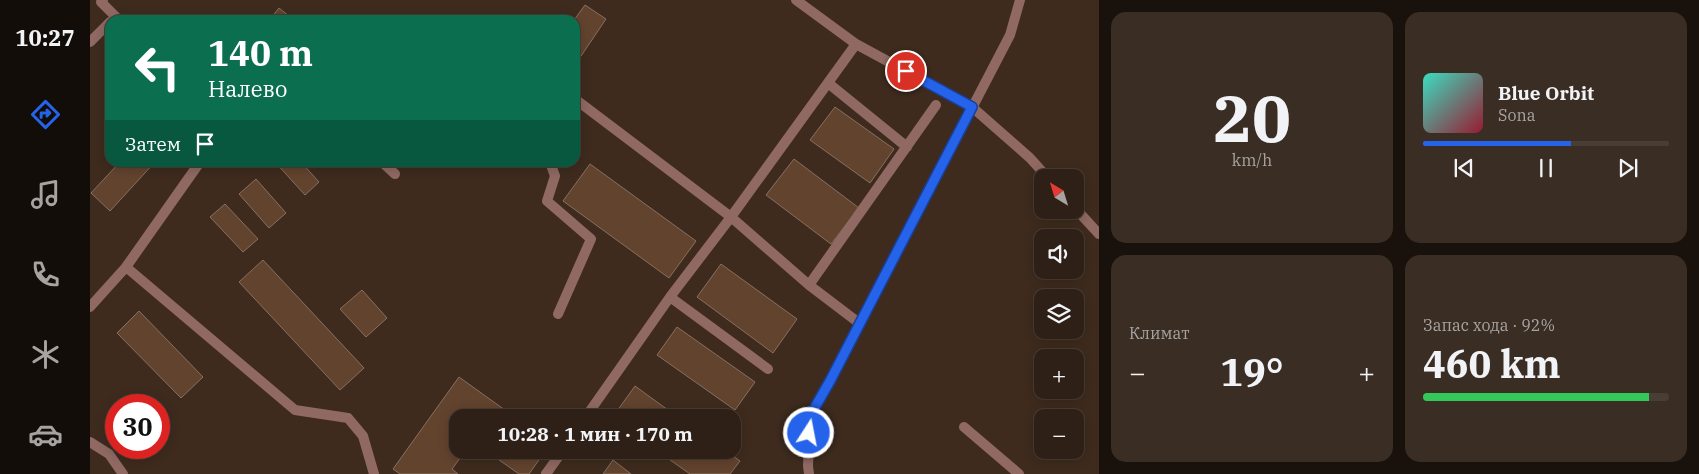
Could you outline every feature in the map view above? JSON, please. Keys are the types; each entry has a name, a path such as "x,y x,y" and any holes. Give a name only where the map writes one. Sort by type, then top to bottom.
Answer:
{"street":[{"path":"103,0 102,2 111,15"},
{"path":"796,0 856,44 972,107 1040,169"},
{"path":"809,474 810,416 1010,34 1020,0"},
{"path":"90,42 105,28"},
{"path":"591,409 670,297 731,217 856,44"},
{"path":"828,83 907,147"},
{"path":"580,103 731,217 809,285 859,323"},
{"path":"809,285 936,105"},
{"path":"90,307 126,267 196,167"},
{"path":"387,167 395,174"},
{"path":"552,167 555,176 547,201 591,239 558,314"},
{"path":"1084,218 1099,234"},
{"path":"126,267 295,410 348,418 362,436 374,474"},
{"path":"670,297 768,369"},
{"path":"964,427 1019,474"},
{"path":"90,442 109,454 123,474"},
{"path":"546,474 557,459"}],"building":[{"path":"585,5 606,19 580,58 580,15 578,15"},
{"path":"279,8 288,15 273,15"},
{"path":"835,107 894,149 870,183 810,140"},
{"path":"794,159 859,208 831,244 766,195"},
{"path":"590,164 696,241 669,278 563,201"},
{"path":"115,167 150,167 110,211 91,193"},
{"path":"280,167 306,167 319,182 305,195"},
{"path":"256,179 286,213 269,228 239,194"},
{"path":"225,204 258,239 243,252 210,217"},
{"path":"263,260 364,368 340,390 239,282"},
{"path":"721,264 797,319 773,353 697,297"},
{"path":"362,290 387,318 366,337 340,309"},
{"path":"139,311 203,377 181,398 117,333"},
{"path":"677,327 755,382 736,409 734,409 657,355"},
{"path":"459,377 503,409 449,409 449,459 459,459 452,469 458,474 400,474 393,469"},
{"path":"635,386 667,409 618,409"},
{"path":"498,459 540,459 529,474 519,474"},
{"path":"669,459 737,459 740,461 730,474 690,474"},
{"path":"613,460 631,474 603,474"}],"route":[{"path":"809,433 810,416 972,107 906,71"}]}
